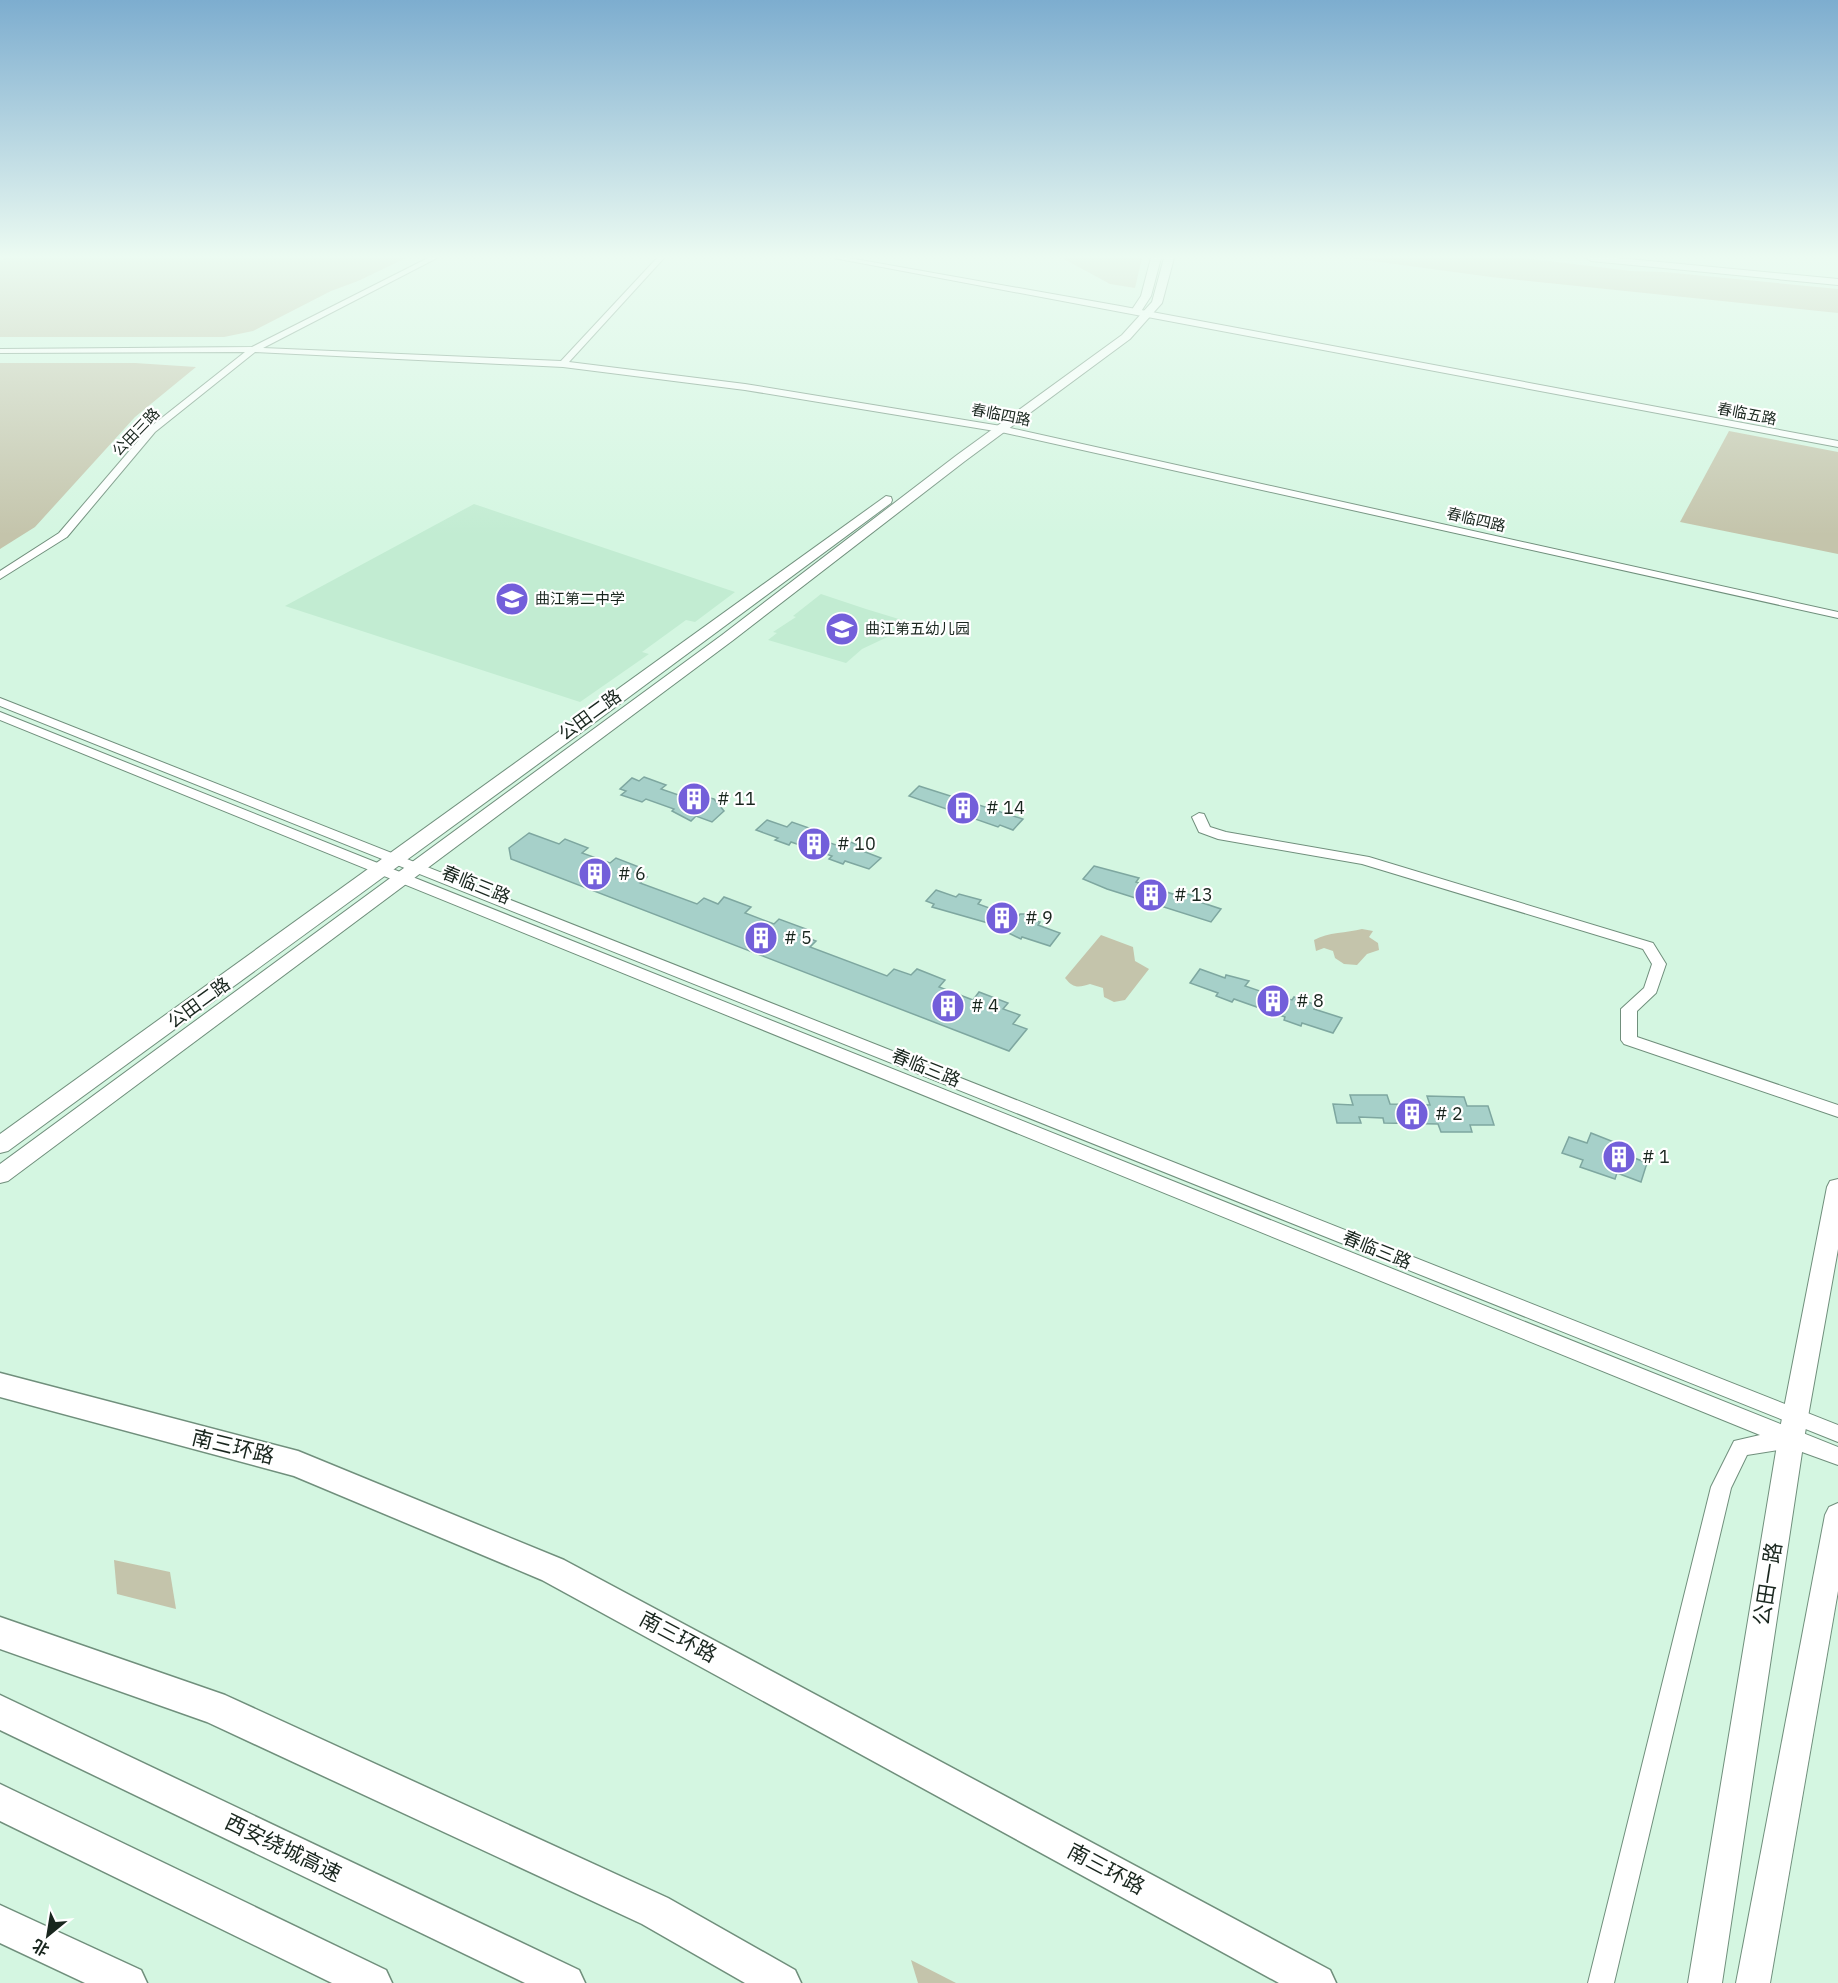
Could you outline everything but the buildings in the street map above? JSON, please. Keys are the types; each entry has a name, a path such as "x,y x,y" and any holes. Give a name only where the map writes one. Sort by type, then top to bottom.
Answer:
{"highway":[{"name":"南三环路","path":"0,1386 298,1464 553,1570 1317,1983"},
{"path":"0,1633 213,1707 655,1911 782,1983"},
{"name":"西安绕城高速","path":"0,1712 566,1983"},
{"path":"0,1802 373,1983"},
{"path":"0,1924 128,1983"}],"main road":[{"name":"公田二路","path":"0,1144 998,425 1106,351"},
{"name":"公田二路","path":"0,1175 802,582 998,425"},
{"name":"公田一路","path":"1705,1983 1793,1428 1838,1187"},
{"path":"1753,1983 1838,1515"}],"street":[{"name":"公田三路","path":"0,567 51,534 141,429 242,351"},
{"name":"公田三路","path":"0,576 63,535 152,430 243,351"},
{"name":"春临四路","path":"322,351 565,362"},
{"name":"春临四路","path":"373,351 565,362 998,425 1838,605"},
{"path":"565,362 576,351"},
{"name":"春临五路","path":"1350,351 1838,444"},
{"name":"春临五路","path":"1356,351 1838,440"},
{"name":"春临四路","path":"998,425 1838,615"},
{"name":"春临三路","path":"0,702 418,867 1793,1428 1838,1456"},
{"name":"春临三路","path":"0,716 1793,1428 1838,1434"},
{"path":"1199,817 1204,830 1223,836 1364,860 1648,946 1659,964 1651,990 1629,1009 1629,1040 1838,1111"},
{"path":"1601,1983 1721,1486 1741,1447 1793,1428"}],"shaded area":[{"path":"0,363 135,363 196,367 135,417 35,527 0,549"},
{"path":"1729,431 1838,452 1838,554 1680,522"},
{"name":"曲江第二中学","path":"474,504 735,592 695,622 686,620 642,652 649,654 580,702 285,606"},
{"name":"曲江第五幼儿园","path":"821,594 915,624 862,649 846,663 768,640 777,633 773,632 796,617 793,616"},
{"path":"1362,929 1373,931 1369,937 1378,943 1379,950 1367,954 1357,965 1344,964 1335,958 1333,951 1324,948 1316,951 1314,940 1319,937"},
{"path":"1101,935 1133,947 1135,961 1149,969 1125,1000 1114,1002 1104,997 1103,988 1090,984 1076,986 1065,978"},
{"path":"114,1560 170,1572 176,1609 117,1594"},
{"path":"911,1960 956,1983 918,1983"}],"place":[{"name":"曲江第二中学","path":"512,599"},
{"name":"曲江第五幼儿园","path":"842,629"},
{"name":"# 11","path":"694,799"},
{"name":"# 14","path":"963,808"},
{"name":"# 10","path":"814,844"},
{"name":"# 6","path":"595,874"},
{"name":"# 13","path":"1151,895"},
{"name":"# 9","path":"1002,918"},
{"name":"# 5","path":"761,938"},
{"name":"# 8","path":"1273,1001"},
{"name":"# 4","path":"948,1006"},
{"name":"# 2","path":"1412,1114"},
{"name":"# 1","path":"1619,1157"}]}
